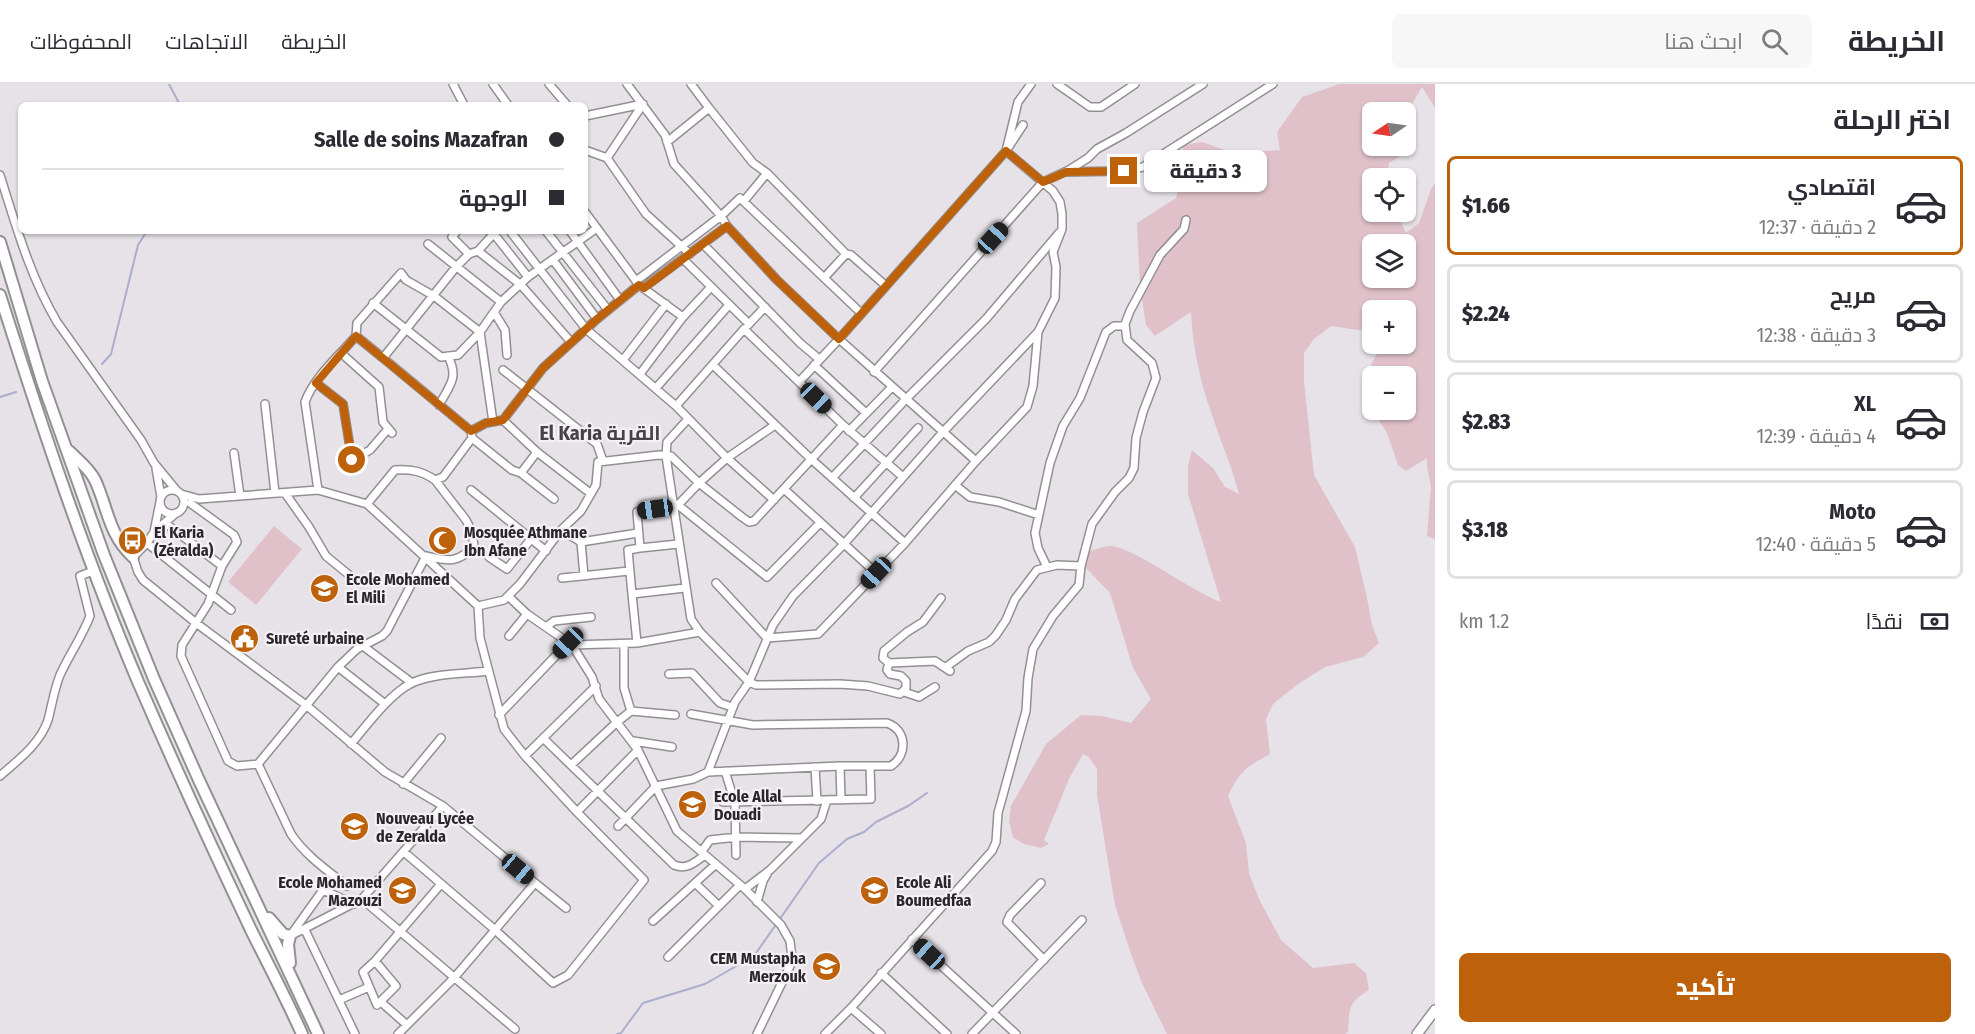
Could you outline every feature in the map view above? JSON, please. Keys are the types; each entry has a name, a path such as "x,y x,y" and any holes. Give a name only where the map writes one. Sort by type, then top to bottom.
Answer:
{"highway":[{"path":"0,243 42,381 104,555 154,679 198,778 318,1034"},
{"path":"0,295 50,450 93,571 139,684 251,930 302,1034"},
{"path":"66,449 94,479 115,537 133,557"},
{"path":"255,899 279,930 290,936 288,950 294,981"}],"main road":[{"path":"1417,1034 1425,1020 1435,1010"}],"street":[{"path":"462,102 455,87 465,84"},
{"path":"493,84 506,102"},
{"path":"549,84 564,102"},
{"path":"627,84 665,135 674,164 727,226 777,280 839,339 976,461"},
{"path":"691,84 753,163 767,173 846,254 851,255 886,286"},
{"path":"1006,151 1018,102 1031,84"},
{"path":"1057,84 1094,108 1101,107 1135,84"},
{"path":"874,372 1043,182 1066,172 1088,158 1097,149 1203,84"},
{"path":"1066,172 1124,171 1143,167 1273,84"},
{"path":"588,115 644,104"},
{"path":"607,158 644,104"},
{"path":"667,142 709,108"},
{"path":"799,381 1006,151 1023,125"},
{"path":"588,151 607,158 646,214 690,254"},
{"path":"708,772 732,707 749,682 773,625 793,596 844,544 943,432 1038,332 1055,298 1056,267 1053,252 1062,229 1060,202 1053,191 1006,151"},
{"path":"744,201 767,173"},
{"path":"0,176 18,229"},
{"path":"640,285 682,246 740,198 861,313"},
{"path":"588,216 640,285 683,317"},
{"path":"825,1034 992,851 996,842 998,813 1026,711 1033,650 1053,616 1079,585 1092,524 1115,492 1129,478 1134,468 1136,438 1155,384 1156,378 1152,363 1127,340 1125,326 1130,311 1156,262 1184,229 1186,220"},
{"path":"435,480 442,477 479,425 503,420 543,368 597,319 640,285 683,259 727,226"},
{"path":"453,366 458,355 480,332 501,302 528,278 597,228"},
{"path":"832,478 864,442 986,319 1062,229"},
{"path":"20,234 39,290 57,322 141,440 154,463 186,505 236,537 236,545 222,566 211,596 182,645 181,656 228,761 232,765 258,764 338,667 357,649 387,631 426,556"},
{"path":"453,234 470,254"},
{"path":"383,358 456,267 470,254 478,251 493,234"},
{"path":"496,234 528,278"},
{"path":"513,234 586,329 676,406 727,458 774,500"},
{"path":"549,234 608,310"},
{"path":"572,234 620,300"},
{"path":"428,244 501,302"},
{"path":"703,244 866,413"},
{"path":"478,251 521,285 571,342"},
{"path":"824,278 846,254"},
{"path":"683,259 846,428 903,477"},
{"path":"553,260 597,319"},
{"path":"318,490 305,402 316,383 356,336 357,323 401,273 406,280 434,296 480,332 493,422"},
{"path":"640,374 683,317 711,287"},
{"path":"373,303 441,357 458,355"},
{"path":"623,360 666,303"},
{"path":"656,388 729,305"},
{"path":"676,406 765,307"},
{"path":"494,312 505,330 507,355"},
{"path":"1047,567 1035,537 1050,463 1063,426 1082,392 1106,332 1114,326 1125,326"},
{"path":"767,638 818,634 905,543 976,461 1027,407 1033,386 1038,332"},
{"path":"356,336 512,470 521,473 554,499"},
{"path":"316,383 343,404 352,460 370,450 390,431 383,422 380,412 379,387 341,353"},
{"path":"439,405 454,375 448,356"},
{"path":"713,364 832,478 905,543"},
{"path":"503,370 597,444 603,461"},
{"path":"478,606 504,600 561,530 581,511 596,485 598,462 671,456 699,483 748,522 754,521 812,459 866,413 892,387"},
{"path":"265,404 275,494"},
{"path":"688,419 668,442 666,456 675,505 685,588 691,619 700,633 749,682 756,686 840,684 868,686 919,697 934,687"},
{"path":"503,420 537,452 590,493"},
{"path":"640,549 636,512 675,505 727,458 775,424"},
{"path":"854,498 918,428"},
{"path":"521,473 537,452"},
{"path":"234,453 240,496"},
{"path":"154,463 161,506 167,512 176,513"},
{"path":"367,504 395,470 409,469 424,472 435,480 466,520 472,531 474,546 455,560 426,556"},
{"path":"955,485 970,497 999,502 1039,515"},
{"path":"784,489 876,573"},
{"path":"154,532 161,499 170,490 199,499"},
{"path":"404,852 553,983 568,975 644,880 525,756 504,729 480,638 478,606 367,504 318,490 199,499 186,505 154,532 133,557 143,580 196,623 306,705 351,744 403,784 443,807 566,908"},
{"path":"471,490 546,551"},
{"path":"285,493 326,556 354,579"},
{"path":"675,505 766,577 820,523"},
{"path":"165,523 222,566"},
{"path":"561,530 581,542 638,533"},
{"path":"489,557 507,569 531,539"},
{"path":"581,542 584,576"},
{"path":"147,543 231,610"},
{"path":"637,643 628,571 628,550 678,544"},
{"path":"941,598 923,622 884,651 883,658 889,663 930,660 939,662 948,669 968,651 993,638 1006,620 1015,599 1040,568 1082,566"},
{"path":"0,776 42,735 57,682 90,616 80,576 93,571"},
{"path":"562,578 628,571"},
{"path":"716,583 767,638"},
{"path":"632,594 685,588"},
{"path":"508,596 527,614 570,644 596,686 599,699 616,723 633,741 677,831 743,887 781,925 790,941 792,958 757,1034"},
{"path":"509,636 527,614"},
{"path":"546,627 555,621 591,617"},
{"path":"499,715 570,644 637,643 700,633"},
{"path":"624,644 624,688 632,711"},
{"path":"363,646 412,683"},
{"path":"889,663 887,669 890,674 901,676 906,681 906,688 903,692"},
{"path":"338,667 386,705"},
{"path":"351,744 386,705 412,683 421,679 488,671"},
{"path":"669,674 692,673 720,703 732,707"},
{"path":"525,756 596,686"},
{"path":"572,765 632,711 675,715"},
{"path":"618,825 657,786 693,779 708,772 891,766 902,756 902,735 894,725 881,723 753,725 691,714"},
{"path":"403,784 441,738"},
{"path":"543,738 674,865 682,868 689,866 704,853 710,840 737,837 802,838"},
{"path":"633,741 672,747"},
{"path":"577,812 638,750"},
{"path":"258,764 297,844 306,854 347,886"},
{"path":"840,766 841,800"},
{"path":"723,802 871,799 870,766"},
{"path":"816,767 817,801"},
{"path":"725,771 735,802 736,855"},
{"path":"757,903 763,881 770,870 821,819 827,800"},
{"path":"290,936 362,899 443,807"},
{"path":"653,921 716,864"},
{"path":"668,957 719,906 770,870"},
{"path":"398,1034 454,978 535,883"},
{"path":"695,883 719,906"},
{"path":"1041,883 1010,915 1007,922 1044,960"},
{"path":"375,961 396,986 377,1005 363,972 441,884"},
{"path":"290,936 324,890 354,904"},
{"path":"362,899 515,1029"},
{"path":"972,1034 1082,920"},
{"path":"305,930 355,1034"},
{"path":"912,939 1016,1034"},
{"path":"881,973 947,1034"},
{"path":"339,1000 369,987"},
{"path":"381,1002 407,1025"},
{"path":"851,1008 881,1034"}],"shaded area":[{"path":"1340,84 1435,84 1435,108 1422,87 1413,102 1362,102 1362,156 1401,156 1389,163 1388,168 1362,168 1362,222 1401,222 1406,233 1419,223 1435,183 1435,539 1427,536 1431,487 1427,458 1406,471 1398,465 1387,433 1379,420 1416,420 1416,366 1370,366 1376,354 1416,354 1416,300 1362,300 1362,331 1331,326 1314,339 1304,353 1304,381 1314,475 1355,547 1372,625 1379,643 1363,657 1325,667 1298,684 1273,704 1266,719 1270,754 1244,770 1228,796 1246,843 1249,873 1259,899 1281,940 1313,968 1354,963 1366,973 1369,990 1353,1003 1348,1032 1345,1034 1167,1034 1142,983 1115,905 1097,795 1097,769 1089,757 1083,754 1069,779 1044,840 1049,844 1041,848 1024,844 1013,837 1009,822 1011,806 1046,744 1081,715 1102,716 1131,723 1151,699 1133,668 1110,593 1086,568 1082,553 1109,546 1119,548 1221,602 1188,494 1188,466 1192,450 1213,468 1225,487 1239,494 1204,390 1195,352 1191,312 1155,336 1146,325 1140,286 1137,223 1176,198 1183,170 1183,145 1202,142 1233,153 1280,150 1277,132 1302,97"},
{"path":"274,526 302,549 256,605 228,582"}],"waterway":[{"path":"169,84 178,102"},
{"path":"102,364 111,354 138,245 145,234"},
{"path":"0,397 16,392"},
{"path":"617,1034 621,1033 643,1003 705,984 754,956 819,863 847,839 864,832 876,822 908,806 927,793"}],"place":[{"name":"El Karia (Zéralda)","path":"133,541"},
{"name":"Mosquée Athmane Ibn Afane","path":"443,541"},
{"name":"Ecole Mohamed El Mili","path":"325,588"},
{"name":"Sureté urbaine","path":"245,638"},
{"name":"Ecole Allal Douadi","path":"693,805"},
{"name":"Nouveau Lycée de Zeralda","path":"355,827"},
{"name":"Ecole Mohamed Mazouzi","path":"403,891"},
{"name":"Ecole Ali Boumedfaa","path":"875,891"},
{"name":"CEM Mustapha Merzouk","path":"827,967"}],"district":[{"name":"El Karia القرية","path":"600,433"}],"route":[{"path":"352,460 343,404 316,383 356,336 471,431 479,425 503,420 543,368 597,319 639,285 644,288 727,226 777,280 839,339 1006,151 1043,182 1066,172 1124,171"}]}
